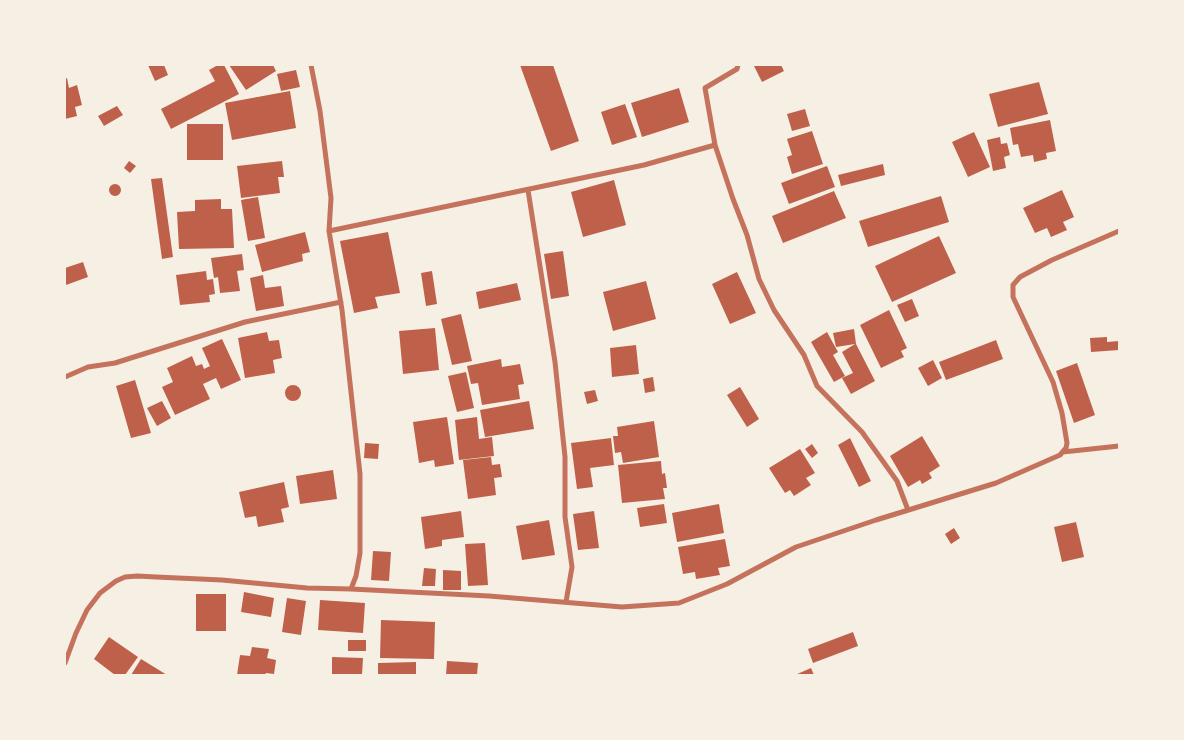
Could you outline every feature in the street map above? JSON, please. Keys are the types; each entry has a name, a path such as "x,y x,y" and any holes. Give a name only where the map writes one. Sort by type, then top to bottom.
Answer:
{"street":[{"path":"311,65 320,111 331,198 329,231 341,302 360,474 360,553 356,576 351,589"},
{"path":"738,65 737,69 704,88 715,145 747,235 759,279 774,310 804,355 817,386 862,432 897,481 908,510"},
{"path":"329,231 644,165 715,145"},
{"path":"528,190 555,362 565,457 564,517 572,567 566,602"},
{"path":"1063,452 1067,438 1059,401 1053,382 1013,297 1013,285 1020,277 1052,260 1119,231"},
{"path":"65,376 88,366 115,363 245,322 341,302"},
{"path":"65,663 88,610 100,593 125,577 222,580 307,588 489,596 622,607 679,603 727,584 796,547 996,483 1054,458 1063,452 1119,446"}],"building":[{"path":"148,65 164,65 168,75 155,81"},
{"path":"218,65 224,65 239,94 171,129 161,109 215,81 209,70"},
{"path":"229,65 273,65 276,71 246,90"},
{"path":"520,65 553,65 579,141 551,151"},
{"path":"781,65 784,71 762,82 754,66"},
{"path":"296,70 300,87 281,91 277,74"},
{"path":"67,78 69,88 77,85 82,105 75,107 77,116 65,119 65,79"},
{"path":"1039,82 1048,114 998,127 989,94"},
{"path":"679,88 689,122 642,137 631,103"},
{"path":"290,91 296,128 232,140 225,103"},
{"path":"625,104 637,137 612,145 601,112"},
{"path":"117,106 123,115 104,126 98,116"},
{"path":"805,109 810,126 792,131 787,114"},
{"path":"1050,120 1056,151 1046,153 1047,159 1034,162 1033,155 1021,157 1018,144 1013,145 1010,128"},
{"path":"187,124 223,124 223,160 187,160"},
{"path":"812,131 823,164 792,174 787,157 792,155 787,139"},
{"path":"974,132 990,167 968,177 952,142"},
{"path":"1000,137 1001,144 1007,143 1010,155 1004,157 1006,168 993,171 987,140"},
{"path":"129,161 136,166 130,173 124,168"},
{"path":"282,161 284,177 278,177 280,193 241,198 237,166"},
{"path":"883,164 885,175 841,186 838,175"},
{"path":"827,166 835,187 789,204 781,183"},
{"path":"162,178 173,257 162,259 151,179"},
{"path":"614,180 626,225 583,237 571,192"},
{"path":"113,184 117,184 121,190 117,196 113,196 109,192 109,188"},
{"path":"1062,190 1074,217 1063,222 1067,230 1051,237 1047,228 1035,233 1023,208"},
{"path":"834,191 846,218 783,243 772,216"},
{"path":"941,196 949,222 868,247 859,221"},
{"path":"258,197 265,238 248,241 241,200"},
{"path":"221,199 221,209 232,209 234,248 179,249 177,212 195,211 195,200"},
{"path":"305,232 310,252 302,254 303,261 262,272 255,245"},
{"path":"388,232 400,293 375,297 378,308 354,313 340,241"},
{"path":"939,236 956,273 892,302 875,266"},
{"path":"563,251 569,296 551,299 544,254"},
{"path":"242,254 244,270 237,271 240,291 220,293 218,277 214,278 211,258"},
{"path":"83,262 88,277 66,285 65,268"},
{"path":"206,271 207,280 213,279 215,294 209,295 210,302 180,305 176,275"},
{"path":"432,271 437,304 426,306 421,273"},
{"path":"737,272 756,313 730,324 712,284"},
{"path":"263,275 265,288 281,286 284,306 256,311 250,278"},
{"path":"646,281 656,319 613,331 603,292"},
{"path":"517,283 521,300 479,309 476,292"},
{"path":"912,299 919,316 905,322 897,305"},
{"path":"889,310 907,348 901,351 904,357 881,368 860,325"},
{"path":"461,314 472,361 452,365 441,319"},
{"path":"435,328 439,370 403,374 399,331"},
{"path":"854,329 856,344 875,381 851,394 842,378 853,373 842,352 855,344 836,347 833,333"},
{"path":"267,332 269,341 279,340 282,358 273,360 275,373 245,378 238,338"},
{"path":"827,332 838,352 833,355 845,376 834,382 811,342"},
{"path":"1107,337 1107,342 1119,341 1119,350 1091,352 1090,338"},
{"path":"222,339 241,380 221,389 216,378 203,384 210,399 175,415 162,387 173,382 167,368 192,356 196,366 202,364 204,369 210,366 202,348"},
{"path":"996,340 1003,359 946,380 939,362"},
{"path":"636,345 639,374 612,377 610,348"},
{"path":"501,359 502,367 520,364 524,384 518,385 520,399 482,405 478,383 471,384 467,366"},
{"path":"933,360 942,378 928,386 918,368"},
{"path":"1077,363 1095,415 1074,423 1056,371"},
{"path":"466,372 474,408 457,412 448,376"},
{"path":"653,377 655,391 645,393 643,379"},
{"path":"135,380 151,433 131,438 116,386"},
{"path":"293,385 299,387 301,393 299,399 293,401 287,399 285,393 287,387"},
{"path":"740,387 759,419 747,427 727,395"},
{"path":"595,390 598,401 587,404 584,392"},
{"path":"162,401 171,418 157,426 147,408"},
{"path":"529,401 534,429 485,437 480,410"},
{"path":"447,417 454,464 435,467 434,460 419,463 413,422"},
{"path":"477,417 479,439 492,437 494,456 459,460 455,420"},
{"path":"654,421 659,457 623,463 621,452 615,453 613,436 618,436 617,427"},
{"path":"922,436 940,466 929,473 932,478 922,484 920,480 908,487 890,456"},
{"path":"611,438 614,465 590,468 593,487 577,489 571,443"},
{"path":"850,438 871,481 859,487 838,445"},
{"path":"365,443 379,444 378,459 364,458"},
{"path":"812,444 818,453 812,458 805,449"},
{"path":"800,449 815,473 806,478 811,485 794,496 790,490 785,493 769,468"},
{"path":"491,457 492,465 500,464 502,477 494,478 496,495 468,499 463,460"},
{"path":"661,461 662,474 665,473 667,488 663,488 665,499 622,503 618,465"},
{"path":"333,470 337,499 300,504 296,476"},
{"path":"284,482 289,507 281,509 284,522 258,527 256,516 245,518 239,492"},
{"path":"664,504 667,523 640,527 637,508"},
{"path":"719,504 724,533 677,542 672,513"},
{"path":"461,511 464,537 442,540 442,546 425,549 421,517"},
{"path":"594,511 599,548 578,550 573,514"},
{"path":"549,520 555,555 522,560 516,526"},
{"path":"1076,522 1084,557 1062,562 1054,527"},
{"path":"954,528 960,538 951,544 945,534"},
{"path":"725,539 730,566 718,568 720,575 696,579 695,572 683,574 678,547"},
{"path":"485,543 488,585 468,586 465,544"},
{"path":"373,551 391,552 389,581 371,580"},
{"path":"424,568 436,569 435,586 422,586"},
{"path":"443,570 461,571 461,590 443,590"},
{"path":"244,592 274,598 271,617 241,612"},
{"path":"196,594 226,594 226,631 196,631"},
{"path":"287,598 306,601 301,635 282,632"},
{"path":"320,600 365,603 363,633 318,630"},
{"path":"381,620 435,622 434,659 380,658"},
{"path":"853,632 858,646 813,663 808,649"},
{"path":"109,637 138,657 125,675 115,675 94,659"},
{"path":"348,640 366,640 366,651 348,651"},
{"path":"252,647 269,649 267,658 276,660 274,674 237,675 240,655 250,656"},
{"path":"332,657 363,658 362,675 332,675"},
{"path":"141,659 167,675 131,675"},
{"path":"447,661 478,663 477,675 446,675"},
{"path":"416,662 416,675 378,675 378,663"},
{"path":"811,668 814,675 795,675"}]}
